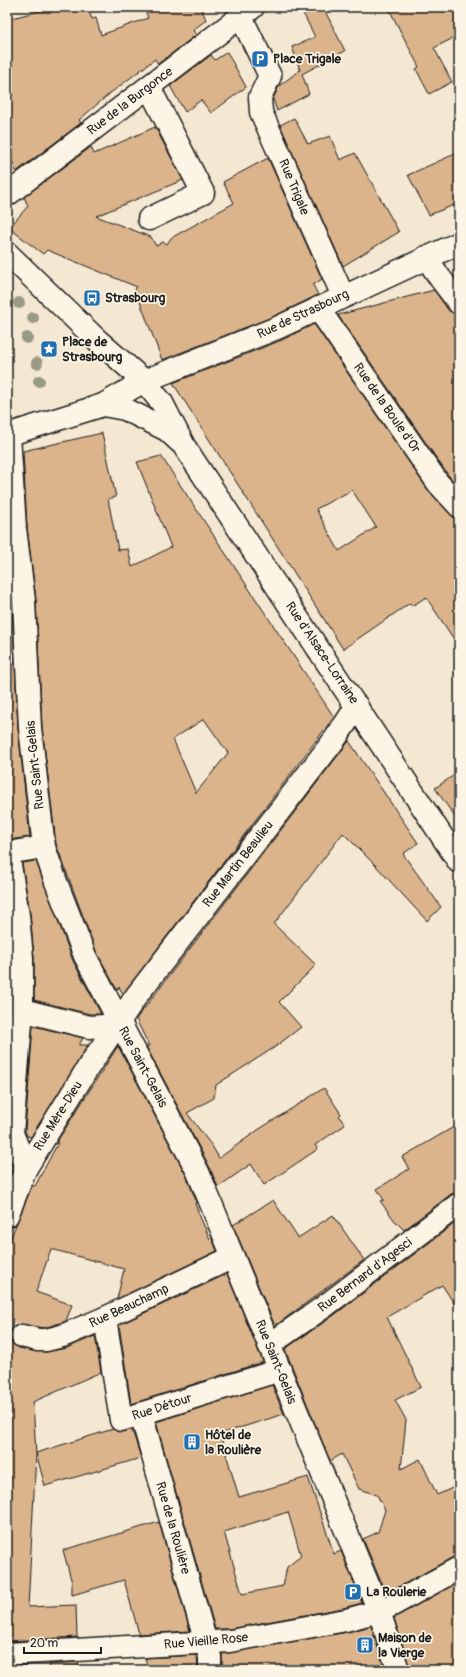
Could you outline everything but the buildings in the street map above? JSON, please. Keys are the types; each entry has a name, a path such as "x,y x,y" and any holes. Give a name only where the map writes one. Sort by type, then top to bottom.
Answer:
{"street":[{"name":"Rue Trigale","path":"247,12 270,76 260,97 261,112 343,296"},
{"name":"Rue de la Burgonce","path":"7,195 247,12"},
{"path":"149,87 203,193 149,219"},
{"name":"Rue de Strasbourg","path":"144,381 278,328 426,257 459,243"},
{"path":"7,253 96,339 144,381 162,403 184,446"},
{"path":"426,257 459,303"},
{"name":"Rue de la Boule d'Or","path":"318,308 438,483 459,506"},
{"path":"8,435 103,405 144,381"},
{"path":"103,405 125,408 167,430 184,446"},
{"name":"Rue Saint-Gelais","path":"8,435 15,528 24,601 30,728 44,847 85,956 198,1172 379,1610 398,1670"},
{"name":"Rue d'Alsace-Lorraine","path":"184,446 459,862"},
{"name":"Rue Martin Beaulieu","path":"120,1022 137,995 335,739 356,706"},
{"path":"26,1168 12,1133 17,1020 22,958 18,915 8,853 44,847"},
{"path":"17,1020 89,1027 104,1026 120,1022"},
{"name":"Rue Mère-Dieu","path":"7,1216 26,1168 89,1066 120,1022"},
{"name":"Rue Bernard d'Agesci","path":"269,1344 325,1306 459,1204"},
{"name":"Rue Beauchamp","path":"22,1336 46,1340 62,1336 105,1318 233,1257"},
{"name":"Rue Détour","path":"105,1318 120,1420 280,1370"},
{"name":"Rue de la Roulière","path":"141,1414 210,1657 210,1670"},
{"name":"Rue Vieille Rose","path":"7,1654 42,1661 230,1641 346,1620 379,1610 459,1568"}],"tunnel":[{"path":"7,1330 22,1336"}],"place":[{"name":"Place Trigale","path":"260,59"},
{"name":"Strasbourg","path":"92,298"},
{"name":"Place de Strasbourg","path":"49,349"},
{"name":"Hôtel de la Roulière","path":"192,1442"},
{"name":"La Roulerie","path":"353,1592"},
{"name":"Maison de la Vierge","path":"365,1645"}]}
